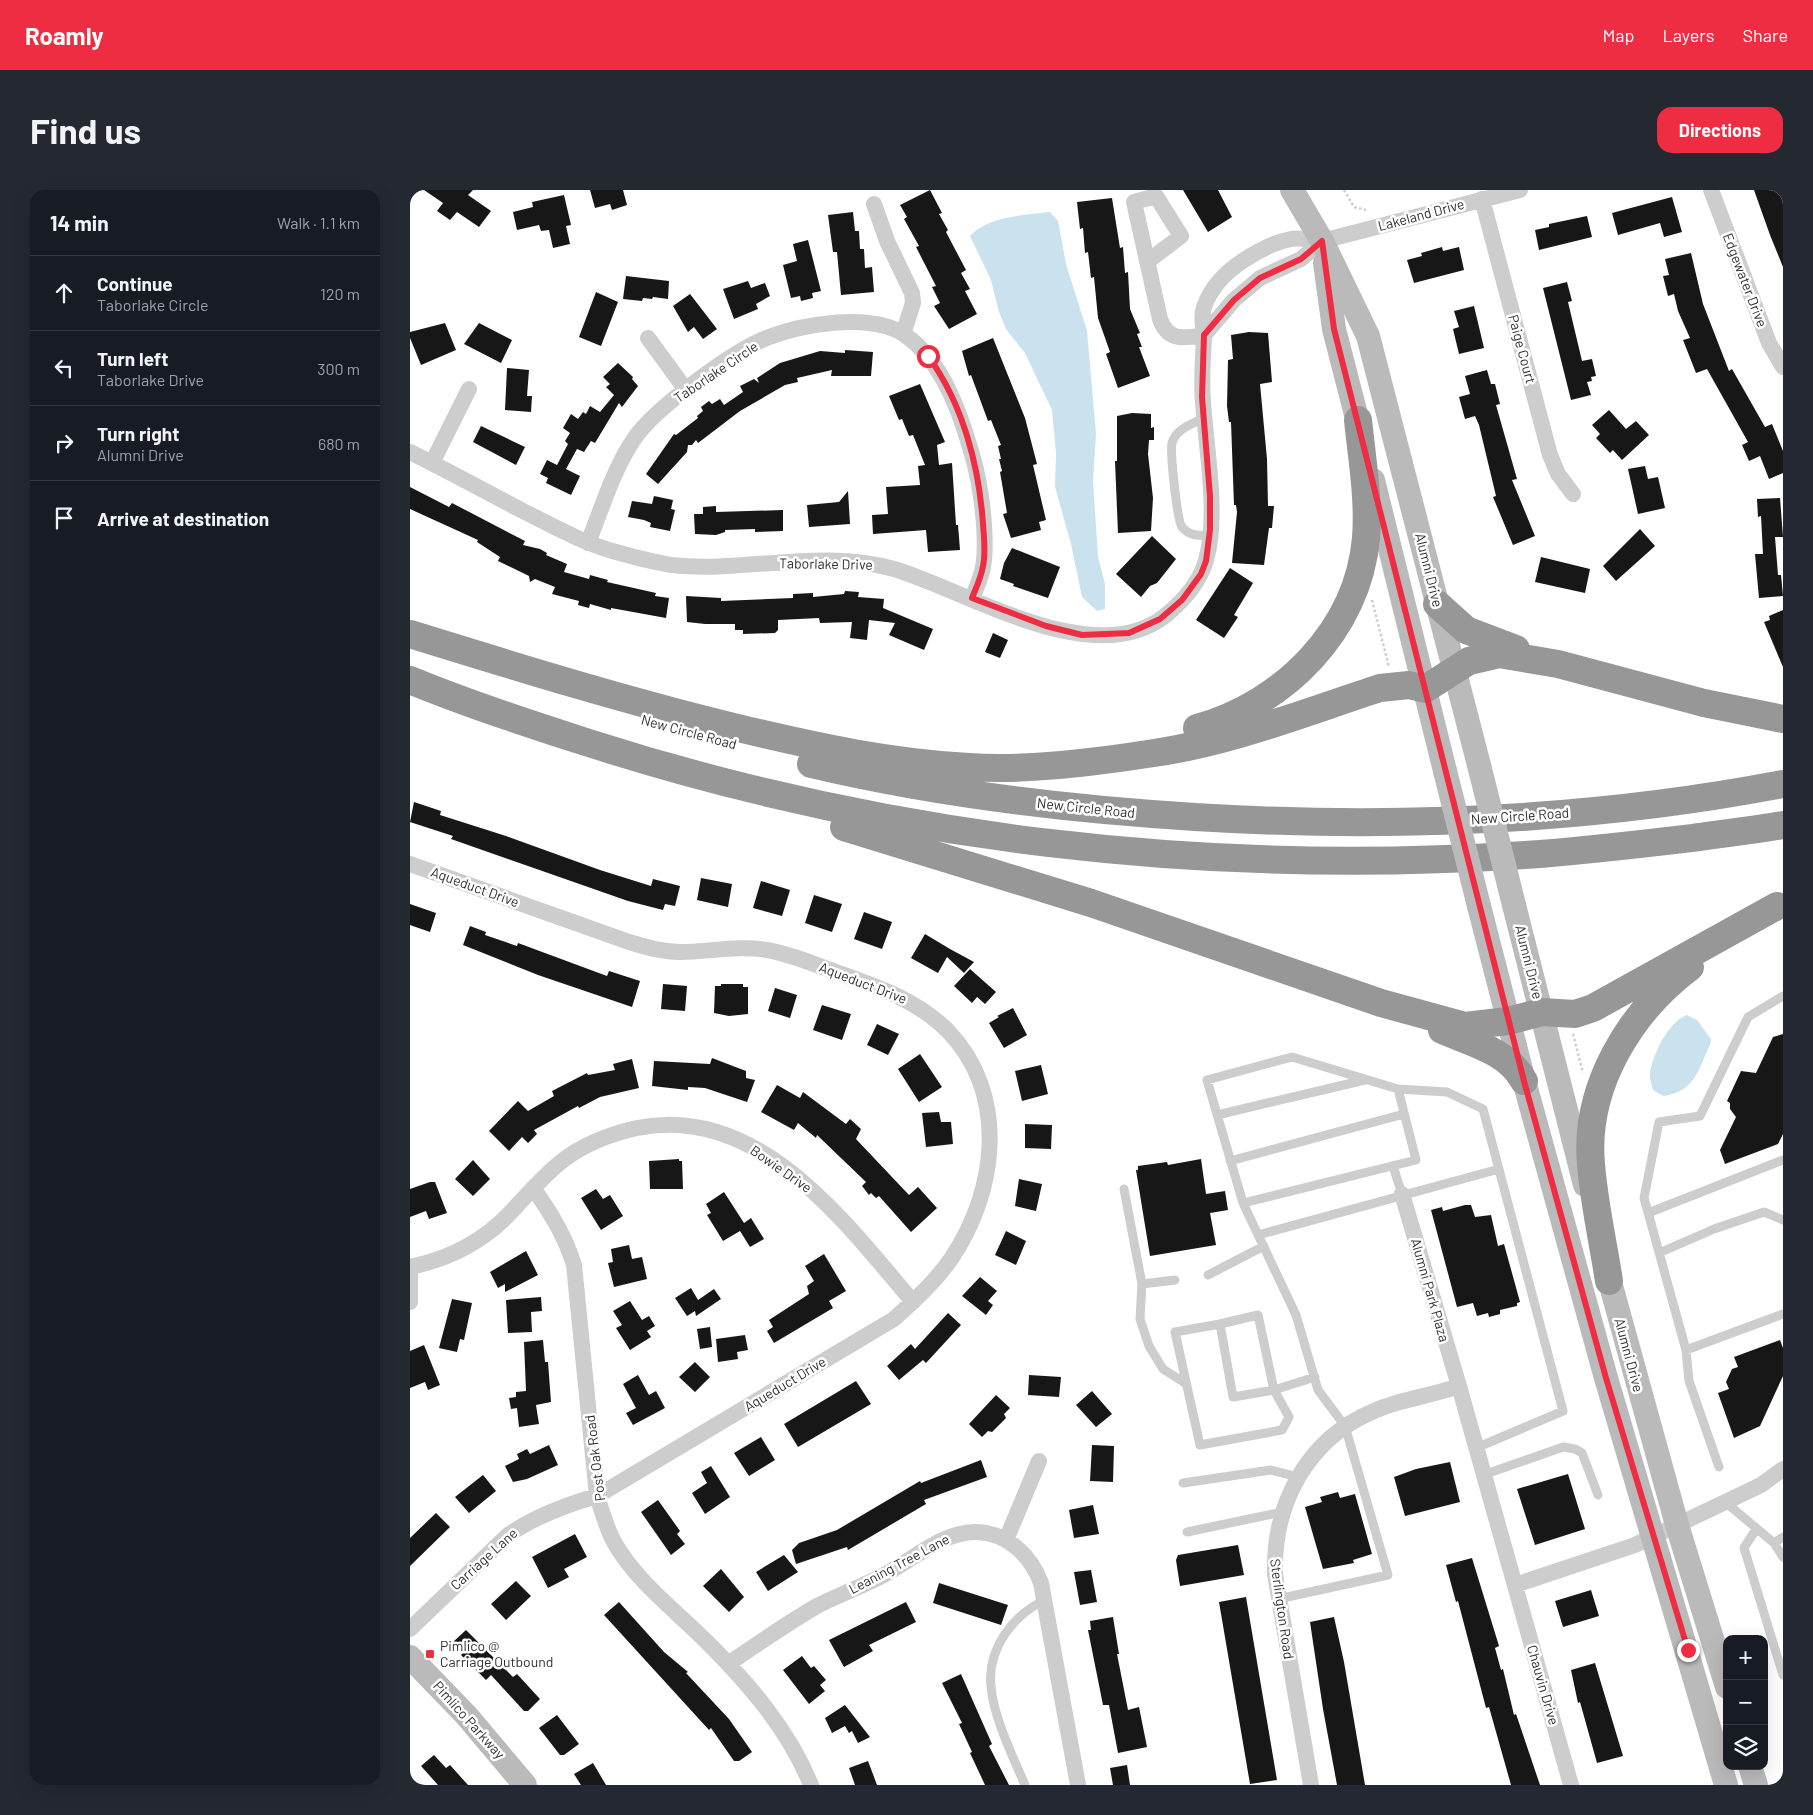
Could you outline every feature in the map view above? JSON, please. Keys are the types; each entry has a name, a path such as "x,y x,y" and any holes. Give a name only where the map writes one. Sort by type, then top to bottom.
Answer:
{"highway":[{"path":"952,766 1080,752 1186,731 1224,719 1246,709 1266,698 1285,684 1302,669 1335,628 1345,609 1357,577 1366,539 1366,513 1358,420"},
{"path":"1437,604 1466,630 1558,664 1704,703 1783,719"},
{"path":"410,635 670,712 836,750 952,766 1028,767 1155,753 1237,734 1380,688 1408,685 1425,689 1469,661 1499,654 1558,664"},
{"name":"New Circle Road","path":"410,635 521,680 634,718 731,744 908,784 1102,811 1277,822 1428,822 1518,818 1600,810 1783,784"},
{"path":"410,680 520,721 649,762 740,786 872,817 1024,842 1185,856 1336,862 1449,860 1627,846 1783,825"},
{"path":"649,762 706,784 1091,903 1381,1003 1465,1026 1508,1021 1542,1012 1575,1014 1593,1008 1780,904"},
{"path":"1609,1281 1591,1163 1592,1122 1597,1098 1607,1071 1621,1043 1660,993 1714,948 1780,904"},
{"path":"1381,1003 1495,1053 1513,1064 1524,1081"}],"main road":[{"name":"Alumni Drive","path":"1292,190 1322,241 1368,336 1455,669 1609,1281 1677,1525 1725,1680"},
{"name":"Alumni Drive","path":"1322,241 1334,329 1508,1021 1652,1537 1726,1785"},
{"name":"Pimlico Parkway","path":"410,1657 466,1715 525,1785"},
{"path":"1751,1770 1756,1785"}],"street":[{"name":"Lakeland Drive","path":"1322,241 1520,190"},
{"name":"Edgewater Drive","path":"1711,190 1769,343 1783,367"},
{"name":"Paige Court","path":"1482,199 1550,454 1558,474 1572,494"},
{"path":"874,204 890,249 912,292 911,314 904,334"},
{"name":"Taborlake Drive","path":"410,452 588,543 614,552 673,565 826,561 874,564 917,576 1046,626 1082,635 1129,633 1160,619 1182,600 1201,574 1206,561 1210,536 1210,496 1202,372 1204,335 1201,322 1204,306 1217,284 1230,270 1261,250 1292,239 1322,241"},
{"path":"1148,262 1163,326 1169,334 1179,338 1204,335 1234,300 1260,278 1301,259 1322,241"},
{"path":"1217,284 1234,300"},
{"name":"Taborlake Circle","path":"588,543 615,474 634,439 666,404 742,351 768,338 795,330 840,322 859,322 894,329 918,345 938,370 964,430 976,469 980,490 985,552 980,580 972,598"},
{"path":"648,338 686,390"},
{"path":"432,463 469,388"},
{"name":"Aqueduct Drive","path":"410,864 629,942 660,950 679,952 747,948 767,950 794,957 895,994 934,1018 961,1048 979,1084 987,1110 990,1159 985,1187 964,1236 951,1259 932,1284 894,1318 873,1332 597,1496"},
{"name":"Bowie Drive","path":"410,1267 441,1259 476,1242 509,1214 561,1161 590,1143 619,1132 647,1126 675,1124 704,1128 737,1139 767,1155 811,1188 869,1250 913,1302"},
{"name":"Post Oak Road","path":"533,1188 554,1218 567,1242 574,1265 597,1496 605,1523 614,1542 630,1564 728,1664 779,1726 811,1785"},
{"name":"Alumni Park Plaza","path":"1402,1194 1459,1386"},
{"path":"410,1272 410,1302"},
{"name":"Chauvin Drive","path":"1459,1386 1571,1785"},
{"name":"Sterlington Road","path":"1310,1785 1278,1599 1274,1549 1282,1512 1298,1477 1325,1443 1345,1426 1389,1405 1459,1386"},
{"path":"1006,1540 1039,1461"},
{"path":"1515,1585 1635,1545 1761,1485 1783,1469"},
{"name":"Carriage Lane","path":"410,1629 508,1535 540,1516 597,1496"},
{"name":"Leaning Tree Lane","path":"728,1664 817,1606 881,1577 949,1537 977,1532 988,1533 1006,1540 1031,1562 1041,1583 1078,1785"}],"lane":[{"path":"1204,418 1182,429 1172,444 1177,513 1182,527 1196,536 1210,536"},
{"path":"1718,1467 1689,1381 1686,1350 1644,1198 1659,1122 1700,1116 1748,1017 1783,996"},
{"path":"1278,1599 1388,1575 1345,1426 1318,1390 1296,1315 1242,1203 1207,1080 1292,1057 1398,1089 1447,1092 1482,1109 1563,1411 1476,1448"},
{"path":"1217,1115 1367,1079"},
{"path":"1242,1203 1416,1160 1398,1089"},
{"path":"1230,1161 1404,1114"},
{"path":"1648,1213 1783,1160"},
{"path":"1393,1166 1402,1194"},
{"path":"1258,1235 1402,1194 1499,1169"},
{"path":"1124,1189 1142,1284 1140,1319 1149,1346 1164,1369 1185,1383"},
{"path":"1659,1253 1714,1228 1764,1212 1783,1220"},
{"path":"1208,1275 1264,1246"},
{"path":"1142,1284 1175,1280"},
{"path":"1686,1350 1783,1314"},
{"path":"1258,1315 1274,1390 1289,1417 1282,1430 1200,1445 1185,1383 1175,1332 1258,1315"},
{"path":"1220,1324 1233,1397 1274,1390 1314,1377"},
{"path":"1483,1475 1563,1447 1574,1449 1582,1454 1598,1495"},
{"path":"1184,1483 1270,1470 1298,1477"},
{"path":"1724,1501 1774,1543 1783,1558"},
{"path":"1187,1532 1282,1512"},
{"path":"1756,1529 1744,1548 1783,1675"},
{"path":"1774,1543 1783,1537"},
{"path":"1025,1785 1002,1728 990,1686 995,1656 1006,1630 1028,1608 1045,1600"}],"path":[{"path":"1344,190 1354,208 1366,210"},
{"path":"1370,591 1390,674"},
{"path":"1572,1030 1584,1076"}],"water":[{"path":"1050,212 1058,221 1066,264 1087,331 1096,434 1093,481 1098,557 1105,584 1105,609 1097,611 1082,597 1071,544 1055,487 1056,453 1052,410 1025,353 1006,329 999,312 991,280 970,236 986,224 996,220"},
{"path":"1687,1015 1697,1020 1711,1039 1710,1045 1689,1085 1682,1090 1663,1096 1653,1090 1650,1077 1651,1066 1668,1031 1680,1018"}],"building":[{"path":"424,190 473,190 468,195 491,211 479,227 457,212 450,220 437,211 443,203"},
{"path":"590,190 623,190 627,205 612,210 610,204 595,208"},
{"path":"930,190 942,213 939,214 948,230 946,232 966,270 961,273 970,289 965,291 977,314 949,329 934,306 940,303 932,287 936,286 916,247 919,246 904,219 907,217 900,205"},
{"path":"1183,190 1218,190 1232,217 1208,232"},
{"path":"1754,190 1783,190 1783,267 1770,235"},
{"path":"564,195 571,225 566,226 570,244 553,248 549,230 541,231 539,225 517,230 513,212 533,207 532,202"},
{"path":"1672,197 1682,232 1664,237 1660,223 1618,235 1612,213"},
{"path":"1112,198 1120,248 1123,247 1125,273 1128,272 1130,309 1140,333 1137,334 1142,347 1139,347 1150,376 1118,388 1106,354 1110,352 1098,318 1094,277 1091,278 1088,252 1085,253 1083,228 1080,229 1077,202"},
{"path":"853,212 855,231 859,231 860,249 864,249 865,268 872,267 874,292 841,295 837,252 833,252 828,215"},
{"path":"1587,216 1592,237 1539,250 1535,230 1549,227 1549,224"},
{"path":"808,240 821,291 812,293 813,298 801,301 800,296 791,298 783,265 797,261 793,244"},
{"path":"1442,247 1443,251 1459,247 1464,270 1414,283 1407,260 1422,256 1421,253"},
{"path":"1691,253 1703,304 1729,371 1732,369 1765,427 1772,424 1783,451 1783,473 1769,479 1760,456 1749,461 1742,445 1748,442 1707,369 1696,373 1683,340 1690,338 1678,311 1674,294 1668,296 1663,276 1669,275 1665,259"},
{"path":"626,276 669,281 668,299 653,297 652,299 643,298 642,301 623,299"},
{"path":"748,281 751,288 765,283 770,296 756,304 758,309 734,319 723,289"},
{"path":"1567,282 1572,301 1568,302 1582,361 1592,359 1596,376 1591,377 1592,381 1587,382 1591,395 1571,400 1543,288"},
{"path":"596,292 618,302 601,346 579,337"},
{"path":"690,294 717,329 703,339 694,327 688,332 673,306"},
{"path":"1474,306 1484,348 1459,354 1453,329 1459,327 1454,311"},
{"path":"445,323 456,350 421,365 410,338 410,332"},
{"path":"479,323 512,340 501,363 464,344"},
{"path":"1249,332 1268,333 1272,382 1260,384 1267,459 1268,506 1274,506 1272,528 1269,528 1264,565 1232,563 1237,512 1236,505 1234,505 1231,422 1229,422 1227,406 1228,360 1233,359 1231,335"},
{"path":"993,338 1025,418 1037,464 1033,465 1046,520 1039,522 1041,530 1011,538 1003,514 1007,513 1000,472 1002,471 998,446 1001,445 991,420 988,421 971,375 969,376 962,351"},
{"path":"845,350 873,352 871,376 831,376 832,370 797,378 798,382 785,385 740,411 698,443 696,440 692,445 688,445 687,452 658,484 646,474 674,434 676,435 698,418 697,416 703,411 701,407 709,401 712,404 720,399 724,405 743,392 740,386 754,379 759,383 757,378 780,363 820,351 845,353"},
{"path":"618,363 633,377 632,379 638,386 622,407 619,403 595,443 591,441 584,452 577,449 566,469 580,476 571,495 546,483 548,478 540,474 547,460 557,465 568,444 565,441 570,433 563,428 571,414 578,419 583,412 586,414 590,406 600,412 614,395 606,387 610,384 603,377"},
{"path":"507,368 529,370 527,396 532,396 531,412 505,410"},
{"path":"1487,370 1491,384 1495,384 1500,404 1496,405 1517,479 1512,480 1535,536 1513,545 1493,497 1496,496 1479,425 1475,416 1465,419 1459,397 1470,394 1465,376"},
{"path":"920,384 945,442 937,445 939,465 952,463 956,525 958,525 960,550 928,552 926,530 873,534 872,515 888,514 886,487 920,485 918,466 925,465 913,435 909,436 902,419 899,420 889,396"},
{"path":"1609,410 1626,429 1636,421 1649,435 1622,460 1613,450 1610,453 1596,438 1600,434 1592,425"},
{"path":"1132,413 1151,414 1151,428 1154,427 1154,440 1149,440 1148,454 1153,498 1151,531 1118,533 1115,461 1117,461 1117,416"},
{"path":"481,426 525,447 516,465 473,442"},
{"path":"1645,466 1648,479 1658,477 1665,508 1638,514 1628,469"},
{"path":"410,487 449,507 452,503 525,541 523,545 540,549 547,553 546,555 567,564 564,572 589,579 590,575 608,580 607,582 656,593 655,596 669,598 666,618 611,608 611,610 590,604 589,608 578,605 579,601 552,594 555,587 535,579 530,582 529,576 498,561 500,557 477,542 478,540 410,509"},
{"path":"848,491 850,524 809,527 807,505 839,502"},
{"path":"654,496 673,500 671,509 675,510 670,531 650,527 651,523 628,517 632,501 652,504"},
{"path":"1780,498 1783,537 1775,537 1778,575 1781,575 1783,596 1759,598 1755,554 1763,554 1761,516 1758,517 1757,499"},
{"path":"716,506 716,512 783,510 783,531 755,532 755,529 725,530 725,532 716,535 695,534 694,514 703,514 703,507"},
{"path":"1640,529 1655,546 1616,581 1603,566"},
{"path":"1152,536 1176,559 1157,583 1150,586 1141,597 1116,574"},
{"path":"1012,548 1060,567 1048,598 1013,586 1014,584 1000,579 1004,563"},
{"path":"1541,557 1590,569 1585,593 1535,582"},
{"path":"1230,568 1253,583 1234,615 1238,617 1224,638 1196,620"},
{"path":"845,591 859,592 858,597 884,599 883,608 933,629 924,650 889,635 895,623 869,620 867,640 850,638 852,622 820,623 819,618 778,620 778,630 775,633 743,634 743,630 735,630 735,624 687,622 686,596 721,598 721,601 793,598 793,594 813,593 813,597 844,594"},
{"path":"1783,610 1783,667 1764,622 1770,620 1769,616"},
{"path":"993,633 1008,640 1000,658 985,652"},
{"path":"414,802 441,811 440,815 506,836 600,870 651,886 653,879 680,886 675,906 665,904 663,910 628,901 451,839 453,836 410,822"},
{"path":"701,878 732,884 728,907 697,900"},
{"path":"761,881 790,890 782,916 753,908"},
{"path":"814,895 842,904 832,932 805,923"},
{"path":"410,904 436,913 430,932 410,925"},
{"path":"864,912 892,922 882,949 854,939"},
{"path":"470,926 486,932 485,935 517,946 518,943 607,976 609,971 640,981 632,1007 538,975 463,945"},
{"path":"925,934 974,962 964,973 947,957 938,973 911,958"},
{"path":"970,969 996,992 985,1004 977,997 972,1003 954,986"},
{"path":"663,984 687,986 685,1011 661,1009"},
{"path":"721,984 743,984 743,987 748,987 748,1014 729,1016 714,1013 715,986 721,986"},
{"path":"775,988 797,995 790,1018 768,1011"},
{"path":"822,1005 851,1014 842,1040 813,1030"},
{"path":"1013,1008 1027,1035 1004,1048 989,1023 999,1017 997,1016"},
{"path":"877,1024 899,1034 888,1055 867,1045"},
{"path":"1783,1034 1783,1134 1778,1144 1725,1164 1720,1150 1736,1117 1730,1109 1730,1103 1727,1101 1741,1071 1756,1073 1773,1037"},
{"path":"920,1054 942,1087 919,1102 898,1069"},
{"path":"712,1058 746,1071 746,1078 755,1080 747,1102 705,1088 688,1087 688,1090 652,1086 654,1061 710,1064"},
{"path":"632,1059 639,1088 600,1097 579,1108 578,1106 534,1130 537,1134 528,1143 522,1137 509,1151 489,1131 518,1101 528,1111 554,1096 552,1091 587,1073 588,1075 615,1070 613,1064"},
{"path":"1041,1065 1048,1094 1022,1101 1015,1071"},
{"path":"777,1085 800,1098 803,1092 846,1124 850,1119 861,1129 856,1139 909,1195 918,1187 937,1208 911,1232 879,1196 876,1198 871,1193 869,1195 862,1186 866,1182 817,1135 816,1138 798,1123 794,1130 761,1112"},
{"path":"939,1112 941,1122 951,1122 953,1144 926,1147 922,1113"},
{"path":"1025,1124 1052,1125 1051,1149 1025,1148"},
{"path":"679,1159 679,1161 682,1161 683,1189 650,1189 649,1161"},
{"path":"1201,1159 1206,1194 1225,1191 1228,1210 1210,1213 1216,1245 1150,1256 1136,1170 1138,1170 1138,1166 1167,1162 1168,1165"},
{"path":"473,1160 490,1179 473,1196 455,1179"},
{"path":"1019,1179 1042,1184 1036,1211 1015,1206"},
{"path":"435,1182 447,1213 429,1219 426,1211 410,1217 410,1189"},
{"path":"596,1189 603,1199 610,1195 623,1216 601,1230 581,1198"},
{"path":"724,1192 744,1223 751,1218 764,1239 750,1247 740,1231 723,1241 707,1215 711,1213 706,1204"},
{"path":"1471,1205 1475,1217 1491,1215 1498,1246 1504,1244 1520,1302 1517,1303 1517,1306 1500,1310 1500,1314 1489,1317 1488,1313 1477,1316 1473,1303 1457,1307 1431,1210 1442,1207 1443,1211"},
{"path":"1006,1231 1026,1241 1016,1265 995,1255"},
{"path":"629,1245 632,1259 642,1257 647,1279 614,1287 608,1263 613,1262 611,1249"},
{"path":"526,1251 538,1275 505,1292 505,1284 498,1288 490,1272"},
{"path":"824,1254 846,1291 829,1301 833,1308 774,1343 767,1331 773,1327 769,1320 809,1294 807,1286 814,1281 805,1266"},
{"path":"980,1277 997,1291 988,1301 993,1305 986,1315 962,1296"},
{"path":"691,1288 698,1300 714,1289 721,1299 696,1316 695,1311 687,1316 675,1298"},
{"path":"541,1297 542,1311 531,1312 532,1332 508,1333 506,1300"},
{"path":"452,1299 472,1303 464,1340 460,1339 457,1352 439,1348"},
{"path":"630,1301 642,1320 649,1316 655,1326 647,1331 651,1337 630,1350 616,1328 622,1325 613,1311"},
{"path":"948,1313 961,1325 926,1363 923,1360 899,1380 887,1366 911,1344 915,1349"},
{"path":"710,1327 712,1347 700,1349 697,1329"},
{"path":"745,1335 748,1350 737,1352 738,1359 718,1362 716,1339"},
{"path":"543,1340 545,1362 548,1362 551,1402 536,1405 539,1424 519,1427 517,1408 511,1409 509,1398 516,1397 516,1392 526,1391 524,1342"},
{"path":"1780,1340 1783,1348 1783,1376 1760,1426 1734,1438 1718,1393 1729,1389 1726,1382 1732,1369 1738,1367 1734,1357"},
{"path":"424,1345 440,1385 428,1390 425,1382 410,1388 410,1351"},
{"path":"695,1362 710,1377 695,1392 679,1377"},
{"path":"638,1375 649,1395 656,1391 665,1408 633,1425 626,1413 636,1408 623,1384"},
{"path":"1029,1375 1061,1377 1059,1397 1028,1395"},
{"path":"856,1381 871,1404 798,1447 784,1424"},
{"path":"1092,1391 1112,1414 1096,1427 1076,1405"},
{"path":"996,1395 1010,1408 1004,1414 1006,1418 992,1432 988,1431 982,1437 969,1424"},
{"path":"761,1437 775,1460 749,1476 734,1453"},
{"path":"549,1445 558,1465 527,1479 513,1482 505,1466 519,1459 517,1454 527,1449 530,1454"},
{"path":"1092,1445 1114,1446 1113,1482 1090,1481"},
{"path":"981,1460 987,1477 924,1500 926,1504 848,1550 847,1547 796,1564 792,1550 799,1543 837,1530 920,1481 921,1483"},
{"path":"1450,1462 1460,1502 1405,1516 1394,1477 1416,1469"},
{"path":"711,1466 730,1497 705,1514 692,1493 707,1483 701,1472"},
{"path":"1568,1474 1585,1529 1535,1545 1517,1489"},
{"path":"483,1475 496,1491 469,1513 455,1497"},
{"path":"1338,1492 1340,1498 1355,1494 1372,1554 1353,1560 1354,1563 1323,1569 1305,1507 1322,1502 1320,1497"},
{"path":"658,1500 680,1531 677,1534 685,1544 671,1555 641,1512"},
{"path":"1093,1505 1099,1534 1074,1538 1069,1510"},
{"path":"436,1513 450,1527 410,1566 410,1538"},
{"path":"575,1534 587,1557 564,1569 569,1577 548,1588 532,1557"},
{"path":"1238,1545 1244,1575 1180,1586 1176,1560 1178,1555"},
{"path":"784,1555 798,1572 768,1591 756,1572"},
{"path":"1472,1558 1499,1646 1495,1648 1501,1670 1503,1669 1514,1715 1516,1714 1540,1785 1511,1785 1489,1707 1486,1708 1458,1601 1456,1602 1446,1565"},
{"path":"721,1569 744,1597 729,1612 703,1586"},
{"path":"1091,1570 1097,1602 1080,1605 1074,1572"},
{"path":"516,1581 531,1596 506,1620 491,1604"},
{"path":"939,1583 1008,1605 1001,1625 933,1603"},
{"path":"1591,1590 1599,1616 1563,1627 1555,1601"},
{"path":"1246,1597 1277,1780 1250,1784 1219,1602"},
{"path":"619,1602 664,1652 688,1672 686,1673 729,1719 752,1752 739,1761 734,1761 711,1728 709,1730 604,1615"},
{"path":"906,1602 916,1622 869,1645 873,1651 844,1667 829,1640"},
{"path":"1113,1617 1119,1654 1117,1654 1128,1710 1139,1707 1147,1747 1118,1753 1109,1705 1103,1705 1088,1630 1091,1630 1090,1621"},
{"path":"1334,1617 1344,1662 1365,1785 1337,1785 1310,1622"},
{"path":"466,1630 513,1677 517,1674 540,1699 528,1711 524,1711 491,1675 486,1680 461,1655 464,1652 453,1642"},
{"path":"802,1656 811,1668 814,1666 826,1680 820,1685 825,1691 809,1704 783,1670"},
{"path":"1595,1663 1623,1756 1597,1763 1580,1702 1578,1703 1571,1670"},
{"path":"961,1674 992,1744 989,1746 1009,1785 985,1785 970,1753 972,1752 959,1724 962,1723 942,1683"},
{"path":"845,1705 870,1737 858,1743 852,1731 849,1733 845,1726 832,1733 825,1718"},
{"path":"557,1715 579,1744 564,1755 560,1755 539,1728"},
{"path":"434,1755 446,1768 450,1765 468,1785 438,1785 421,1766"},
{"path":"868,1761 877,1785 855,1785 849,1768"},
{"path":"593,1763 606,1785 581,1785 574,1774"},
{"path":"1127,1765 1130,1785 1113,1785 1110,1768"}],"place":[{"name":"Pimlico @ Carriage Outbound","path":"430,1654"}],"route":[{"path":"928,356 938,370 970,447 980,490 985,552 984,566 972,598 1046,626 1082,635 1129,633 1160,619 1182,600 1201,574 1206,561 1209,549 1210,496 1202,397 1204,335 1211,330 1234,300 1260,278 1301,259 1322,241 1334,329 1508,1021 1555,1198 1606,1378 1652,1537 1688,1650"}]}
